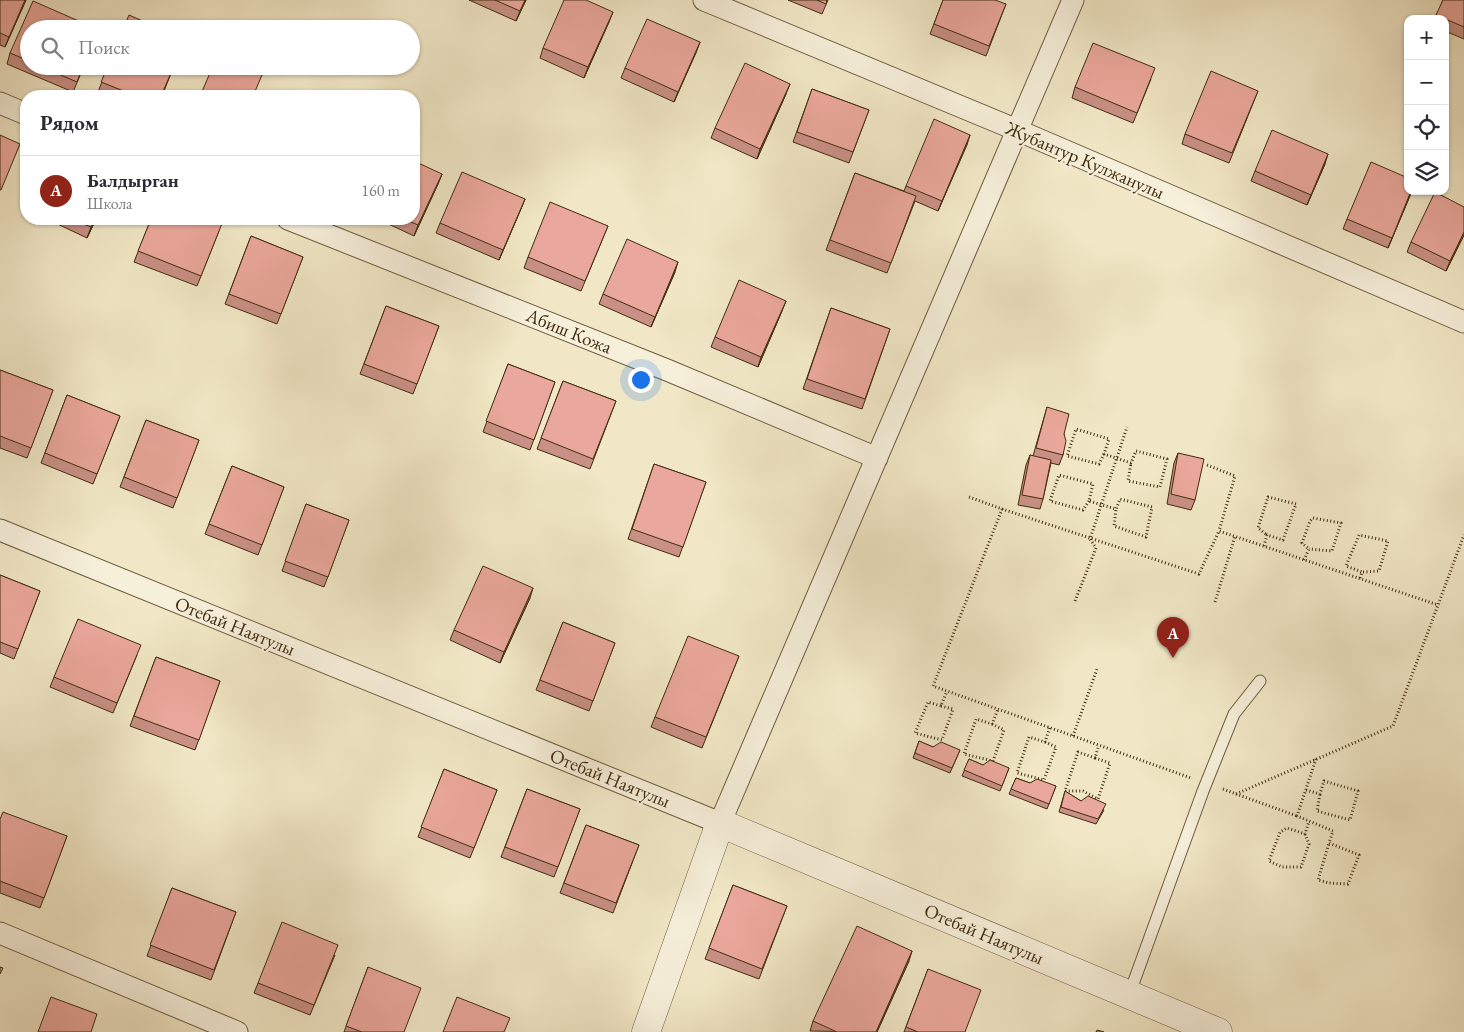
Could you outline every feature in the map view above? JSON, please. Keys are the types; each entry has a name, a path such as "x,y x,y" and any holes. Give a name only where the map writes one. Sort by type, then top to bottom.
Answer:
{"street":[{"name":"Жубантур Кулжанулы","path":"704,0 1017,130 1464,322"},
{"path":"646,1032 720,823 1073,0"},
{"path":"0,103 20,111"},
{"name":"Абиш Кожа","path":"303,225 667,370 877,458"},
{"name":"Отебай Наятулы","path":"0,530 720,823 1218,1032"},
{"path":"0,934 237,1032"}],"lane":[{"path":"1129,995 1234,714 1260,681"}],"path":[{"path":"1075,602 1096,548 1090,538 1127,427"},
{"path":"1076,429 1109,439 1104,454 1099,464 1067,456 1076,429"},
{"path":"1136,451 1167,459 1160,487 1128,481 1131,464 1136,451"},
{"path":"1104,454 1131,464"},
{"path":"968,497 1002,510 1200,574 1220,531 1235,476 1207,464"},
{"path":"1059,475 1093,484 1089,501 1083,510 1050,501 1059,475"},
{"path":"1268,497 1296,504 1283,540 1267,535 1258,528 1268,497"},
{"path":"1120,499 1152,507 1146,538 1114,526 1116,509 1120,499"},
{"path":"1089,501 1116,509"},
{"path":"1002,510 933,686 1207,783 1333,831 1329,843 1318,880 1329,883 1348,884 1359,855 1329,843"},
{"path":"1313,518 1342,523 1332,551 1309,549 1302,543 1310,521 1313,518"},
{"path":"1220,531 1438,605"},
{"path":"1264,546 1267,535"},
{"path":"1359,535 1388,541 1379,571 1362,572 1346,566 1359,535"},
{"path":"1236,794 1393,726 1464,535"},
{"path":"1215,602 1235,536"},
{"path":"1304,560 1309,549"},
{"path":"1360,578 1362,572"},
{"path":"1073,736 1097,669"},
{"path":"941,706 947,691"},
{"path":"928,702 941,706 953,709 942,740 915,733 928,702"},
{"path":"992,724 998,709"},
{"path":"976,719 992,724 1004,730 993,761 964,754 976,719"},
{"path":"1044,742 1050,727"},
{"path":"1029,737 1044,742 1056,747 1044,780 1017,774 1029,737"},
{"path":"1095,758 1098,748"},
{"path":"1078,752 1095,758 1110,763 1098,799 1083,790 1065,790 1078,752"},
{"path":"1297,816 1316,759"},
{"path":"1324,781 1358,792 1350,820 1317,811 1320,794 1324,781"},
{"path":"1306,790 1320,794"},
{"path":"1305,834 1287,828 1280,832 1269,861 1282,867 1301,867 1309,844 1305,834 1309,821"}],"building":[{"path":"0,0 25,0 9,37 0,33"},
{"path":"495,0 525,0 520,11"},
{"path":"564,0 586,0 613,12 588,67 543,48"},
{"path":"817,0 827,0 826,4"},
{"path":"943,0 995,0 1006,4 989,46 934,24"},
{"path":"1443,0 1464,0 1464,27 1449,21 1449,15 1436,15"},
{"path":"33,1 76,20 25,20"},
{"path":"129,15 140,20 127,20"},
{"path":"647,19 700,42 678,92 625,68"},
{"path":"20,30 20,57 10,53"},
{"path":"1093,43 1155,68 1137,113 1075,87"},
{"path":"745,63 790,84 760,149 715,128"},
{"path":"1211,71 1258,91 1232,153 1185,134"},
{"path":"61,75 80,75 77,82"},
{"path":"104,75 170,75 164,90 121,90 101,82"},
{"path":"209,75 262,75 256,90 203,90"},
{"path":"812,89 869,110 853,152 797,132"},
{"path":"934,119 970,135 942,201 906,186"},
{"path":"1272,130 1328,154 1311,195 1255,171"},
{"path":"0,135 20,144 1,190 0,190"},
{"path":"1371,162 1404,176 1404,195 1409,195 1392,238 1347,219"},
{"path":"420,164 442,174 420,221"},
{"path":"462,172 525,199 503,250 440,223"},
{"path":"855,173 916,196 891,263 830,240"},
{"path":"1434,195 1441,195 1464,207 1464,232 1450,261 1411,242"},
{"path":"550,202 608,226 585,281 528,257"},
{"path":"149,225 221,225 201,276 138,251"},
{"path":"251,236 303,257 281,314 229,294"},
{"path":"627,239 678,262 655,317 603,294"},
{"path":"739,280 786,301 761,357 715,337"},
{"path":"386,306 439,326 417,384 364,364"},
{"path":"831,308 890,329 865,399 807,379"},
{"path":"508,364 555,382 534,440 486,421"},
{"path":"0,370 53,390 31,448 0,436"},
{"path":"563,381 616,401 593,459 541,438"},
{"path":"67,395 120,416 97,474 45,453"},
{"path":"1047,407 1069,414 1064,434 1066,441 1063,455 1036,448"},
{"path":"146,420 199,440 177,498 124,477"},
{"path":"1178,453 1204,459 1195,500 1171,494"},
{"path":"1030,455 1051,460 1043,499 1022,495"},
{"path":"654,464 706,482 683,547 632,529"},
{"path":"232,466 284,487 262,545 209,524"},
{"path":"306,504 349,520 328,577 285,561"},
{"path":"483,566 533,588 504,652 454,630"},
{"path":"0,575 40,591 18,649 0,642"},
{"path":"78,619 141,645 117,703 54,677"},
{"path":"563,622 615,643 593,701 540,680"},
{"path":"688,636 739,656 706,737 655,717"},
{"path":"156,657 220,681 199,740 134,716"},
{"path":"919,741 933,747 941,742 960,750 952,768 915,753"},
{"path":"969,759 983,765 990,760 1009,768 1002,786 964,770"},
{"path":"444,769 497,790 474,848 421,827"},
{"path":"1016,778 1030,783 1037,779 1056,786 1049,804 1011,789"},
{"path":"527,789 580,809 558,867 505,847"},
{"path":"1065,791 1081,801 1088,796 1106,804 1098,819 1061,807"},
{"path":"3,812 67,836 44,898 0,881 0,819"},
{"path":"586,825 639,845 616,903 564,883"},
{"path":"733,885 787,906 762,969 709,948"},
{"path":"172,888 236,912 214,970 150,945"},
{"path":"282,922 338,945 314,1005 258,983"},
{"path":"857,926 912,951 876,1032 837,1032 813,1021"},
{"path":"368,967 421,988 404,1032 362,1032 346,1026"},
{"path":"928,969 981,990 965,1032 918,1032 906,1027"},
{"path":"51,997 97,1014 91,1032 38,1032"},
{"path":"457,997 510,1018 504,1032 443,1032"}],"place":[{"name":"Балдырган","path":"1173,658"}]}
